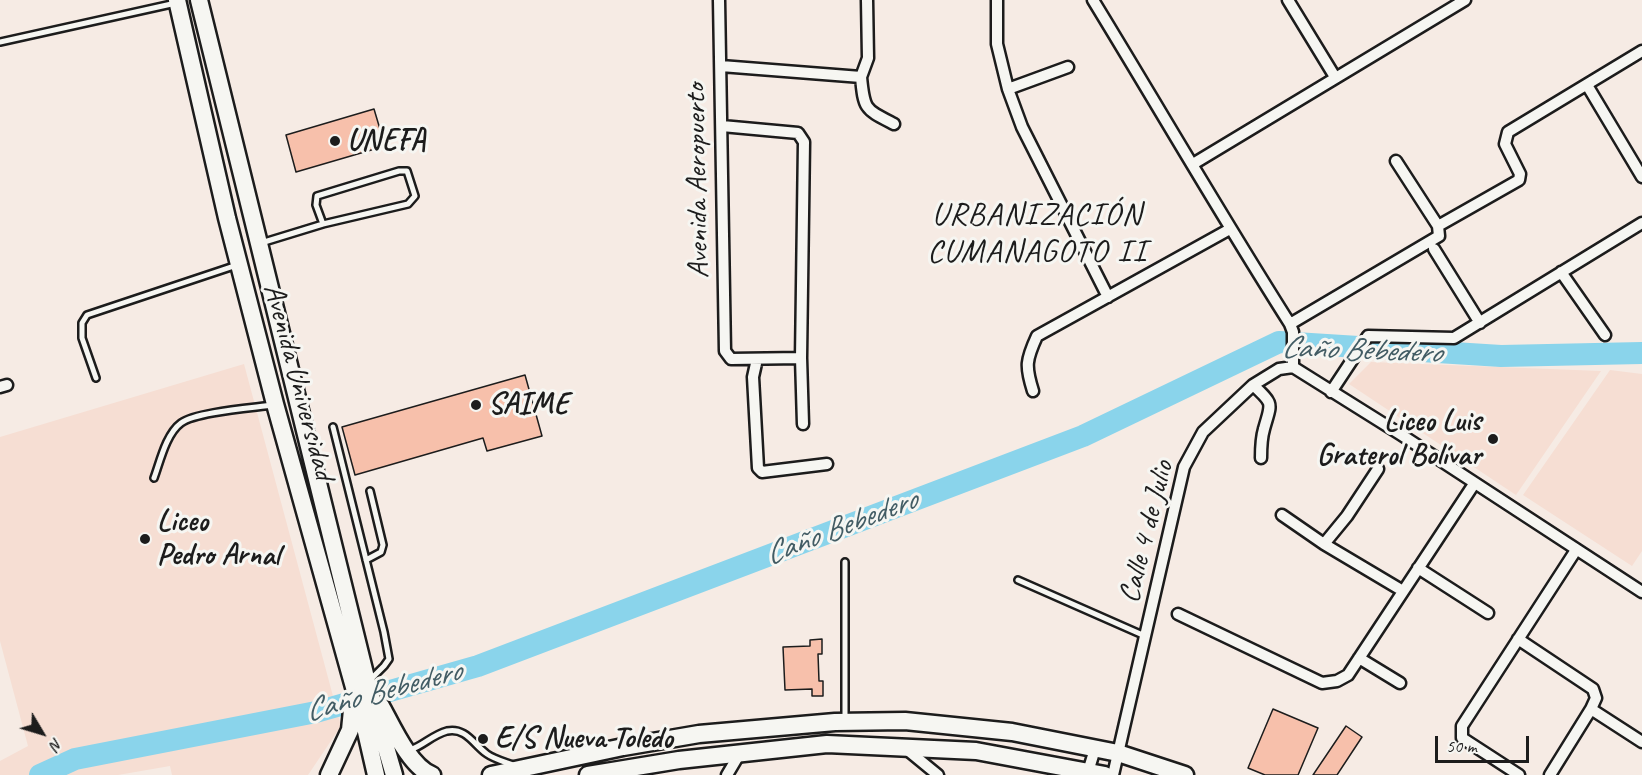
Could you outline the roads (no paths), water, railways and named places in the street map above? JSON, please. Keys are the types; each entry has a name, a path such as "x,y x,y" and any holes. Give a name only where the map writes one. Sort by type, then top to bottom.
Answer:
{"main road":[{"name":"Avenida Universidad","path":"199,0 363,685 376,775"},
{"name":"Avenida Universidad","path":"177,1 275,405 363,685"},
{"path":"363,685 370,722 406,751 426,773 432,775"},
{"path":"491,775 622,747 699,734 845,722 905,721 1012,732 1118,753 1185,775"},
{"name":"Avenida Universidad","path":"370,722 394,775"},
{"path":"329,775 370,722"},
{"path":"588,775 679,760 827,744 976,752 1094,774"},
{"path":"507,775 564,760"},
{"path":"625,775 679,760"}],"street":[{"name":"Avenida Aeropuerto","path":"718,0 725,351 731,360 757,359"},
{"path":"867,0 868,58 861,77 863,102 873,113 894,124"},
{"path":"997,0 997,44 1008,89 1022,127 1108,297"},
{"path":"1093,0 1292,328 1293,367 1400,434 1576,550 1640,586"},
{"path":"1288,0 1335,77"},
{"path":"1193,164 1465,0"},
{"path":"1438,226 1519,180 1520,174 1506,150 1508,132 1642,51"},
{"path":"721,66 861,77"},
{"path":"1008,89 1068,67"},
{"path":"1587,85 1642,177"},
{"path":"722,126 798,133 804,142 802,424"},
{"path":"1292,328 1439,236 1438,226 1396,161"},
{"path":"1331,392 1368,336 1454,338 1642,223"},
{"path":"1033,391 1027,370 1029,353 1037,336 1230,229"},
{"path":"1434,249 1480,323"},
{"path":"1562,272 1605,336"},
{"path":"801,358 757,359 753,377 758,468 762,472 827,464"},
{"name":"Calle 4 de Julio","path":"1113,775 1184,467 1203,432 1253,385 1279,369 1293,367"},
{"path":"1253,385 1266,397 1270,405 1270,414 1262,438 1261,458"},
{"path":"1324,544 1347,516 1378,469"},
{"path":"1178,614 1322,683 1337,681 1348,675 1474,484"},
{"path":"1282,514 1324,544 1403,591"},
{"path":"1519,775 1462,738 1462,726 1576,550"},
{"path":"1418,568 1488,613"},
{"path":"1518,639 1593,689 1596,698 1550,775"},
{"path":"1359,658 1400,683"},
{"path":"1591,709 1642,742"},
{"path":"905,748 931,773"},
{"path":"1094,774 1095,749"},
{"path":"727,775 740,753"}],"lane":[{"path":"0,42 177,1"},
{"path":"259,244 323,224 408,204 415,196 407,171 399,171 317,196 316,206 323,224"},
{"path":"96,378 82,338 82,323 87,315 239,264"},
{"path":"154,478 170,436 181,423 207,414 275,405"},
{"path":"333,427 389,659 363,685"},
{"path":"366,560 381,552 383,545 370,491"},
{"path":"845,562 845,722"},
{"path":"1018,580 1145,636"},
{"path":"406,751 420,747 426,740 449,731 469,735 487,754 523,769"}],"waterway":[{"name":"Caño Bebedero","path":"40,775 75,759 316,712 478,666 1083,436 1279,342 1501,356 1642,353"}],"place":[{"name":"UNEFA","path":"335,141"},
{"name":"SAIME","path":"476,405"},
{"name":"Liceo Luis Graterol Bolívar","path":"1493,439"},
{"name":"Liceo Pedro Arnal","path":"145,539"},
{"name":"E/S Nueva Toledo","path":"483,739"}],"district":[{"name":"URBANIZACIÓN CUMANAGOTO II","path":"1037,234"}]}
